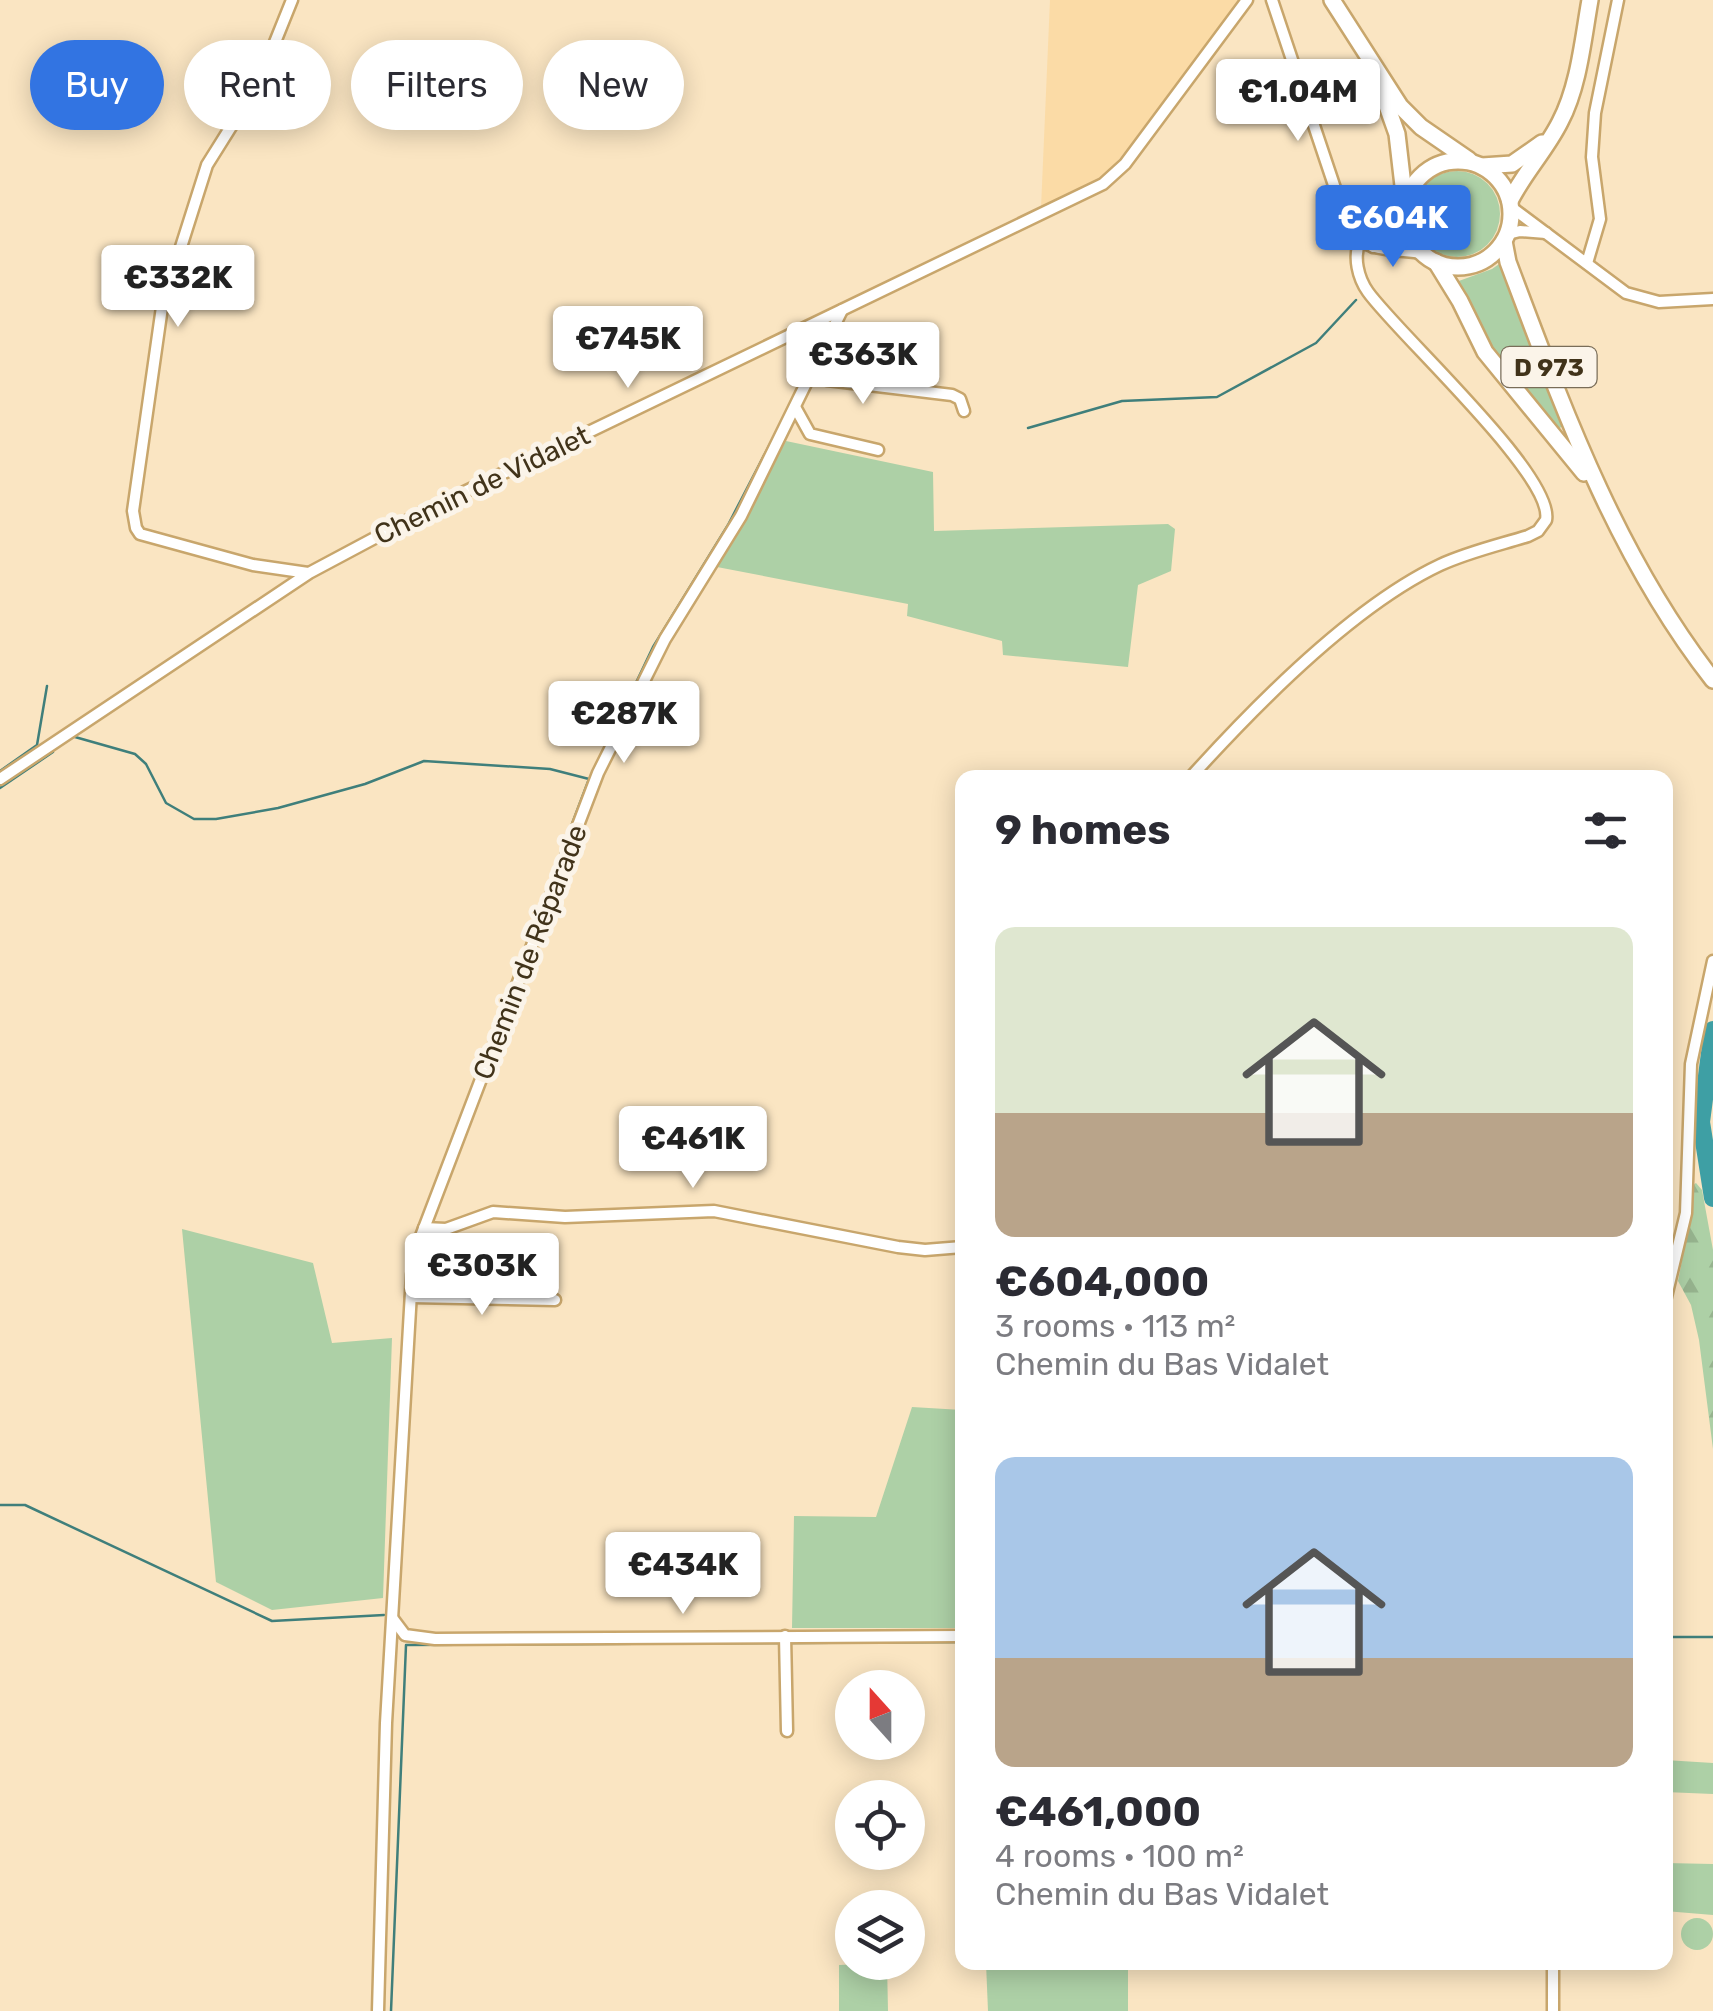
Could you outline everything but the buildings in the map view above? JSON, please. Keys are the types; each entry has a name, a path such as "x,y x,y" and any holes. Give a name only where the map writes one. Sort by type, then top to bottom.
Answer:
{"main road":[{"path":"1332,0 1400,106 1422,127 1500,181 1510,204"},
{"path":"1370,63 1397,134 1405,213 1414,244 1429,258 1466,266 1482,262 1506,238 1510,204 1553,134 1572,91 1590,0"},
{"path":"1405,213 1411,189 1437,165 1454,161 1512,164 1553,134"},
{"name":"D 973","path":"1506,238 1508,262 1599,492 1671,620 1713,680"},
{"name":"D 973","path":"1429,258 1460,302 1485,352 1599,492"}],"street":[{"path":"292,0 259,82 207,165 162,306 132,510 140,534 253,565 309,573"},
{"name":"Chemin de Vidalet","path":"0,779 309,573 429,509 1103,184 1126,164 1247,0"},
{"path":"1272,0 1350,230 1360,242 1373,247 1429,258"},
{"path":"1587,263 1600,219 1592,157 1594,112 1618,0"},
{"path":"1510,204 1626,293 1659,302 1713,300"},
{"path":"1373,247 1388,239 1405,213"},
{"path":"1506,238 1520,230 1548,233"},
{"path":"1197,770 1231,732 1354,620 1428,571 1528,536 1546,520 1548,508 1520,466 1454,384 1368,292 1357,263 1360,242"},
{"name":"Chemin de Réparade","path":"378,2011 392,1619 411,1297 418,1244 598,773 665,639 741,516 842,310"},
{"path":"817,361 827,380 952,395 960,398 964,411"},
{"path":"795,407 810,434 878,450"},
{"path":"1673,1267 1686,1213 1691,1064 1713,961"},
{"path":"424,1228 446,1229 493,1212 565,1217 714,1210 898,1247 955,1248"},
{"path":"411,1297 555,1300"},
{"path":"392,1619 405,1635 434,1640 955,1636"},
{"path":"785,1636 786,1731"},
{"path":"1553,1970 1553,2011"}],"shaded area":[{"path":"1050,0 1238,0 1195,64 1111,169 1041,208"}],"green space":[{"path":"1457,171 1487,184 1500,214 1487,244 1457,257 1427,244 1414,214 1427,184"},
{"path":"1502,262 1564,426 1557,429 1492,352 1456,282"},
{"path":"786,441 933,472 934,531 1168,524 1175,529 1171,571 1138,585 1128,667 1003,655 1002,641 907,616 908,604 717,567"},
{"path":"1696,1183 1702,1190 1713,1250 1713,1449 1699,1340 1691,1305 1678,1281 1691,1213 1691,1186"},
{"path":"182,1229 313,1263 332,1343 392,1338 383,1598 272,1610 216,1582"},
{"path":"912,1407 955,1410 955,1628 792,1628 794,1516 876,1517"},
{"path":"1673,1760 1713,1763 1713,1794 1673,1792"},
{"path":"1673,1863 1713,1864 1713,1915 1673,1912"},
{"path":"1697,1918 1708,1923 1713,1934 1708,1945 1697,1950 1686,1945 1681,1934 1686,1923"},
{"path":"986,1970 1128,1970 1128,2011 988,2011"},
{"path":"839,1980 887,1980 888,2011 839,2011"}],"waterway":[{"path":"1028,428 1122,401 1217,397 1316,343 1356,300"},
{"path":"604,750 653,647 728,525 770,444"},
{"path":"0,771 37,745 47,686"},
{"path":"75,737 135,754 146,764 166,803 194,819 278,808 365,784 424,761 550,769 589,779 494,1030"},
{"path":"0,788 53,752"},
{"path":"1713,1030 1701,1122 1713,1198"},
{"path":"0,1505 25,1505 272,1621 384,1615"},
{"path":"1673,1637 1713,1637"},
{"path":"789,1643 955,1642"},
{"path":"391,2011 406,1645 781,1643"}]}
